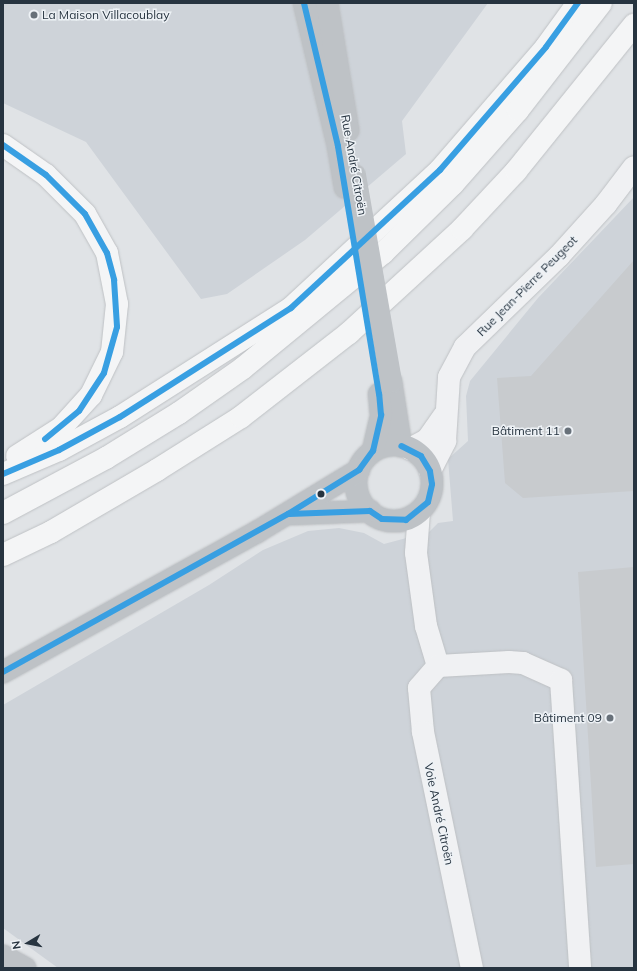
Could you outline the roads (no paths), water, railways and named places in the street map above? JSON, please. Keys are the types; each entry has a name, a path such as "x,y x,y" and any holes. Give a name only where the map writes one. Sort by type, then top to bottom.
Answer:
{"highway":[{"path":"3,474 59,450 120,417 291,308 440,170 546,47 578,3"},
{"path":"3,513 106,458 179,413 243,368 348,283 453,184 568,49 601,3"},
{"path":"3,555 51,532 150,474 241,417 349,333 462,229 516,171 632,29"},
{"path":"3,145 46,175 85,214 107,253 118,304 112,352 92,395 61,428 3,464"}],"street":[{"name":"Rue André Citroën","path":"304,3 338,146 350,181"},
{"name":"Rue André Citroën","path":"327,3 350,181 385,388 406,447"},
{"name":"Rue Jean-Pierre Peugeot","path":"430,471 445,441 444,416 448,377 465,347 559,256 606,204 634,167"},
{"name":"Rue André Citroën","path":"359,470 373,451 385,388"},
{"name":"Rue Jean-Pierre Peugeot","path":"406,447 427,440 444,416"},
{"path":"359,470 358,495 370,511 382,519 393,521 406,520 419,512 428,502 432,484 430,471 421,456 406,447 388,446 373,451"},
{"path":"3,672 288,514 359,470"},
{"path":"288,514 370,511"},
{"path":"419,512 416,553 426,626 438,666 509,662 522,663 561,680 580,968"},
{"name":"Voie André Citroën","path":"438,666 419,688 423,732 472,968"},
{"path":"3,956 25,968"}],"place":[{"name":"La Maison Villacoublay","path":"34,15"},
{"name":"Bâtiment 11","path":"568,431"},
{"name":"Bâtiment 09","path":"610,718"}]}
